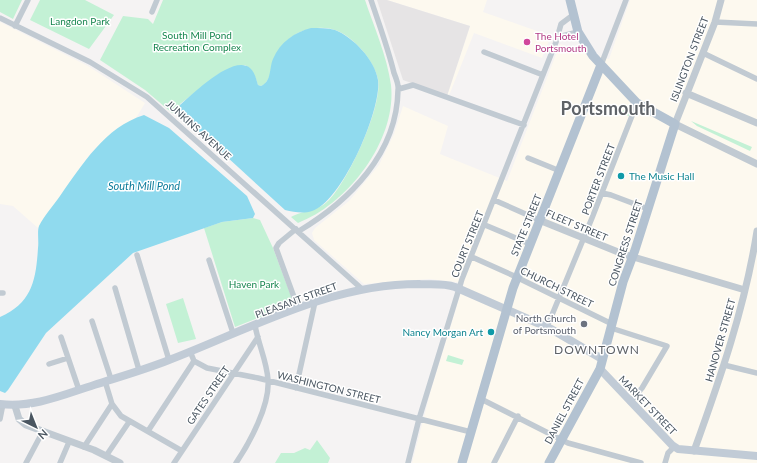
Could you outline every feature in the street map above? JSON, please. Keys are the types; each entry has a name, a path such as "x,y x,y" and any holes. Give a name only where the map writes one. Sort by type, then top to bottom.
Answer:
{"main road":[{"path":"570,0 578,32 588,49 601,65 637,103 675,124"},
{"name":"STATE STREET","path":"462,463 517,277 601,65"},
{"path":"593,86 604,75 612,77"},
{"name":"CONGRESS STREET","path":"600,369 623,282 675,124"},
{"name":"PLEASANT STREET","path":"2,404 15,406 33,404 79,390 169,360 233,333 315,302 362,289 410,284 446,285 459,288 547,327 602,359"},
{"name":"MARKET STREET","path":"600,369 674,447 681,450 757,456"},
{"name":"DANIEL STREET","path":"549,463 600,369"}],"street":[{"path":"16,26 28,0"},
{"path":"152,12 157,0"},
{"path":"298,308 276,248 279,243 339,203 356,188 370,170 390,131 399,90 370,0"},
{"name":"STATE STREET","path":"601,65 626,0"},
{"name":"ISLINGTON STREET","path":"675,124 715,22 721,0"},
{"name":"COURT STREET","path":"408,463 419,419 459,288 524,125 558,36 560,24 573,15"},
{"name":"JUNKINS AVENUE","path":"0,18 90,62 147,97 298,230 362,289"},
{"path":"715,22 757,24"},
{"path":"558,36 578,32"},
{"path":"484,52 543,75"},
{"path":"703,53 756,78 757,72"},
{"path":"399,90 412,86 524,125"},
{"path":"686,94 757,123"},
{"name":"PORTER STREET","path":"547,327 584,239 637,103"},
{"path":"675,124 757,164"},
{"path":"528,158 560,171"},
{"path":"602,193 648,209"},
{"name":"FLEET STREET","path":"494,200 584,239 632,257 745,290"},
{"path":"485,225 530,244"},
{"name":"HANOVER STREET","path":"694,451 724,365 755,251 757,231"},
{"path":"137,255 169,360"},
{"name":"CHURCH STREET","path":"472,257 517,277 612,326 667,346 642,388 630,402"},
{"path":"209,260 233,333"},
{"path":"115,288 139,370"},
{"path":"296,388 315,302"},
{"path":"92,321 108,380 112,404 116,412 129,422 148,431 182,451"},
{"path":"236,463 248,445 261,415 269,382 255,325"},
{"path":"61,337 79,390"},
{"name":"GATES STREET","path":"174,463 258,337"},
{"path":"148,431 194,361 190,351"},
{"path":"49,364 68,358"},
{"name":"WASHINGTON STREET","path":"194,361 207,368 296,388 471,432"},
{"path":"724,365 757,373"},
{"path":"481,399 518,416 561,439 592,451 641,463"},
{"path":"0,419 2,404"},
{"path":"84,446 112,404"},
{"path":"15,406 19,419 22,422 42,432 84,446 116,462"},
{"path":"494,463 518,416"},
{"path":"106,456 129,422"},
{"path":"26,463 42,432"},
{"path":"60,463 69,442"},
{"path":"665,463 668,453 674,447"}],"shaded area":[{"path":"377,0 387,0 470,26 447,96 403,80"},
{"path":"387,0 487,0 483,12 551,36 542,58 474,33 450,93 447,96 470,26"},
{"path":"630,0 757,0 757,463 412,463 431,390 464,283 429,279 364,284 314,240 312,233 315,228 349,201 379,165 394,134 403,106 448,126 440,154 507,181 560,44 609,59"},
{"path":"0,22 88,66 145,103 136,118 113,132 90,154 38,228 13,206 0,204"}],"green space":[{"path":"0,0 22,0 13,19 0,12"},
{"name":"Langdon Park","path":"40,0 85,0 114,15 89,49 30,20"},
{"name":"South Mill Pond Recreation Complex","path":"163,0 365,0 387,63 391,85 391,106 386,127 366,168 334,201 317,214 298,223 291,217 320,207 329,200 345,177 370,124 378,91 378,79 372,64 362,50 349,38 335,30 317,28 304,30 285,43 265,84 261,86 258,85 250,69 245,65 220,73 180,104 179,113 172,113 145,90 100,60 123,16 148,19 153,24"},
{"path":"629,104 632,107 629,116 621,113"},
{"path":"691,121 752,147 750,151 697,126"},
{"name":"Haven Park","path":"253,218 260,220 273,248 294,304 235,327 204,228 222,222"},
{"path":"183,298 196,339 178,343 166,304"},
{"path":"448,355 464,360 462,365 446,361"},
{"path":"317,440 330,458 328,463 275,463 281,453 294,453 305,448 310,450"}],"water":[{"path":"311,28 326,28 335,30 342,33 356,44 373,65 378,80 378,94 367,132 358,153 336,191 324,204 312,211 298,212 285,210 179,113 180,105 203,85 234,66 243,65 250,68 258,85 261,86 265,84 269,78 273,59 284,43 299,32"},
{"name":"South Mill Pond","path":"144,115 169,128 247,196 255,214 253,218 222,222 133,253 46,333 8,390 5,393 0,391 0,317 19,305 26,297 34,280 39,226 96,148 118,128"}],"place":[{"name":"The Hotel Portsmouth","path":"527,42"},
{"name":"The Music Hall","path":"621,176"},
{"name":"North Church of Portsmouth","path":"584,324"},
{"name":"Nancy Morgan Art","path":"491,332"}],"district":[{"name":"Portsmouth","path":"608,109"},
{"name":"DOWNTOWN","path":"597,350"}]}
